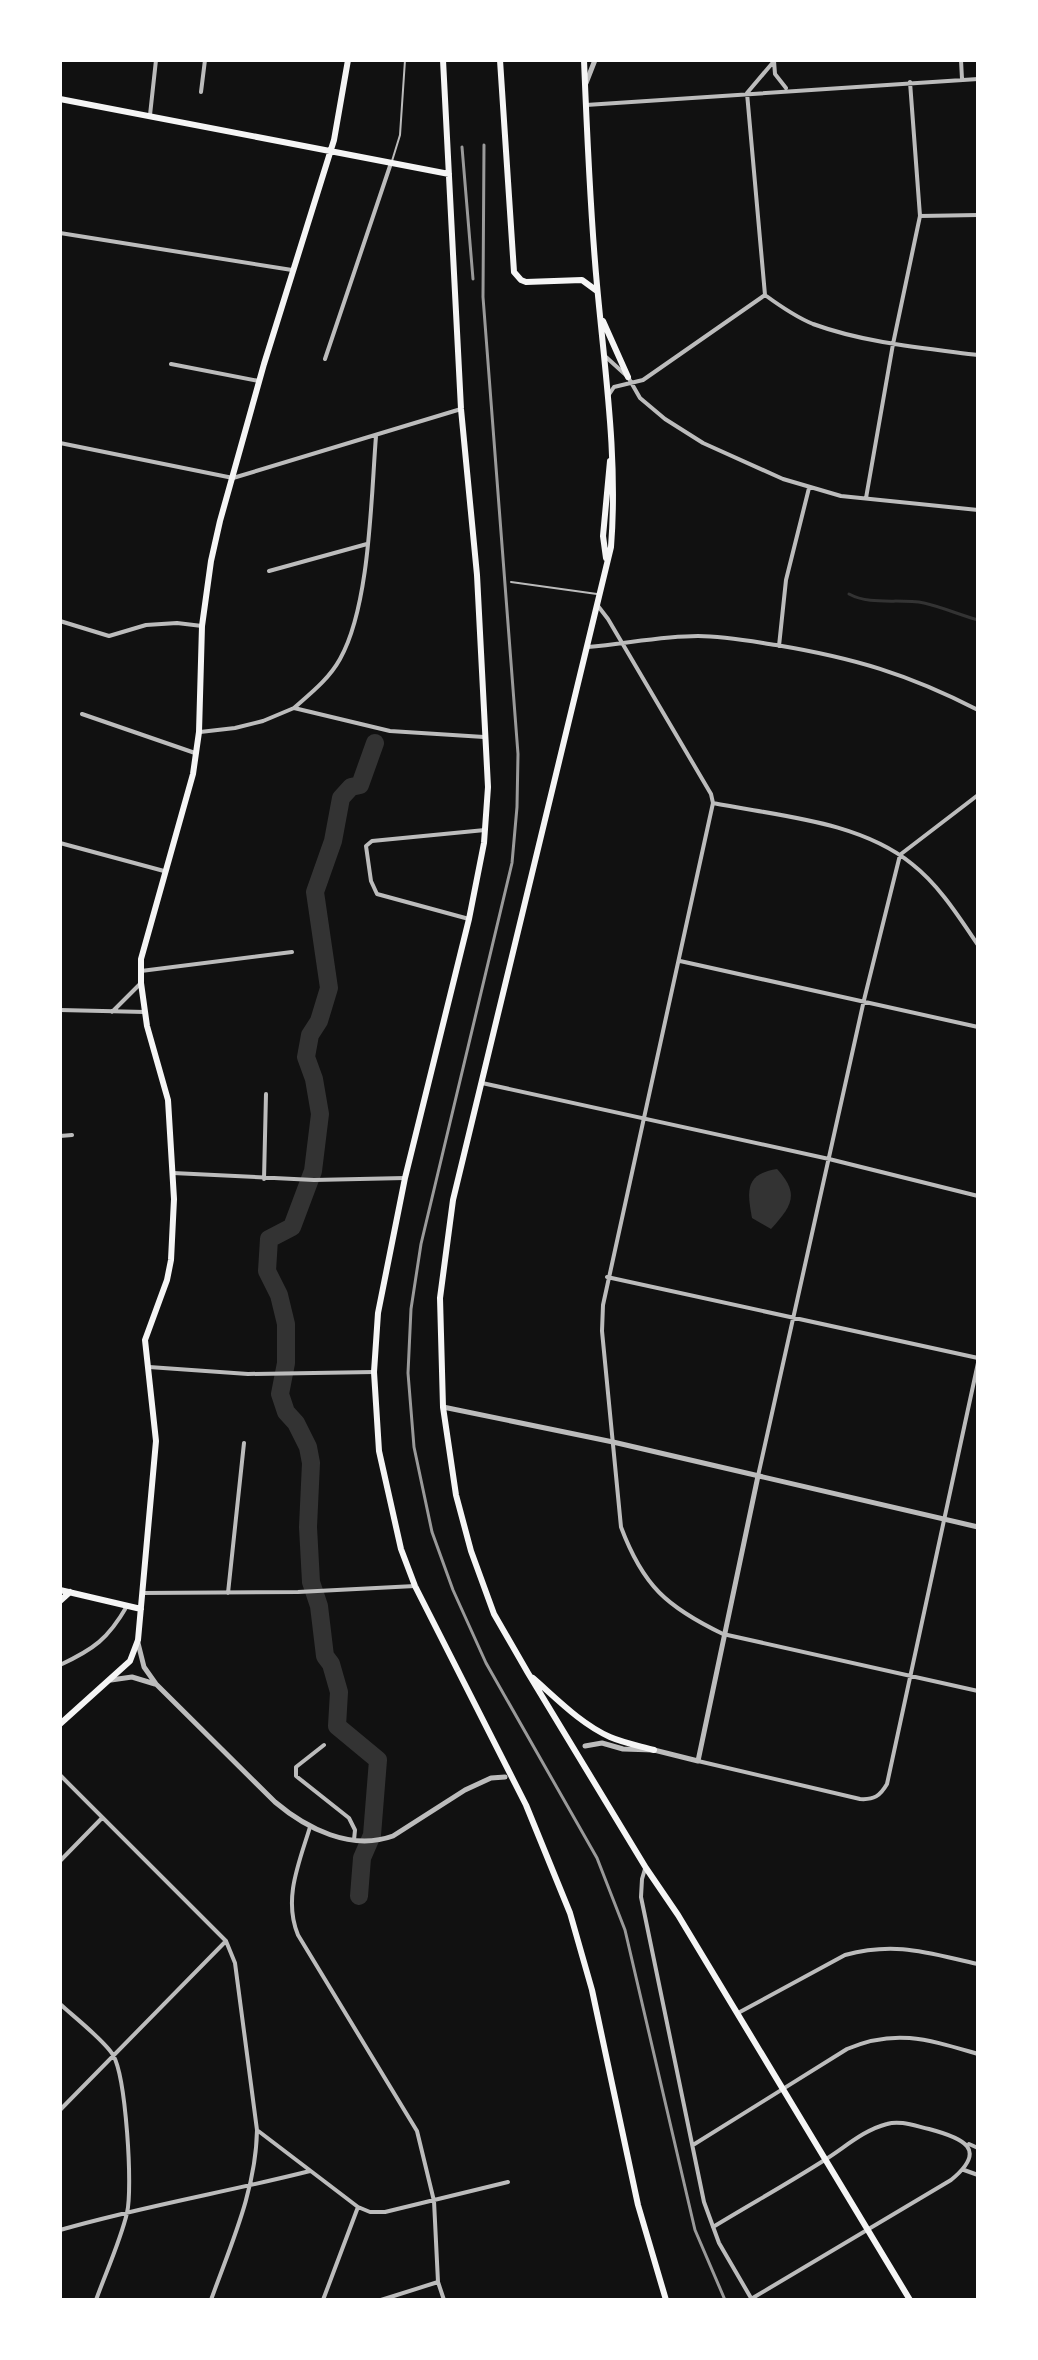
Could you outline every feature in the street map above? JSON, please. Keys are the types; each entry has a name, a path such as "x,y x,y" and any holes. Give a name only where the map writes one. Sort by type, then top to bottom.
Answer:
{"main road":[{"path":"60,1724 130,1661 138,1640 156,1441 146,1334 167,1280 171,1260 173,1173 168,1100 145,1012 141,983 143,952 193,774 199,732 202,626 211,561 259,381 331,149 348,60"},
{"path":"442,60 461,409 477,575 488,787 485,830 469,919 405,1178 378,1313 374,1372 379,1451 401,1549 415,1586 526,1805 575,1928 611,2072 638,2205 666,2300"},
{"path":"500,60 512,262 517,277 526,282 582,280 597,291"},
{"path":"584,60 595,268 613,442 603,536 606,560 453,1200 440,1298 443,1407 456,1495 471,1551 494,1614 562,1731 870,2230 909,2299"},
{"path":"60,99 449,174"},
{"path":"582,280 595,268"},
{"path":"600,313 630,381"},
{"path":"60,1590 141,1609"},
{"path":"60,1601 70,1592"},
{"path":"528,1673 563,1705 600,1731 612,1738 654,1750"}],"street":[{"path":"150,115 156,60"},
{"path":"201,92 205,60"},
{"path":"585,87 595,60"},
{"path":"961,60 962,79"},
{"path":"774,61 777,78 788,90"},
{"path":"765,295 747,93 774,61"},
{"path":"586,105 978,79"},
{"path":"866,498 893,344 920,216 910,82"},
{"path":"325,359 391,163"},
{"path":"920,216 978,215"},
{"path":"60,233 292,270"},
{"path":"765,295 813,324 893,344 978,355"},
{"path":"608,397 614,387 643,380 765,295"},
{"path":"603,355 630,381 640,398 665,419 703,443 809,488 841,496 978,510"},
{"path":"171,364 259,381"},
{"path":"60,443 233,478 461,409"},
{"path":"199,732 263,721 294,708 323,682 339,661 352,636 367,544 376,436"},
{"path":"779,646 786,580 809,488"},
{"path":"269,571 367,544"},
{"path":"596,604 711,794 713,803 607,1277 602,1331 621,1527 643,1575 663,1597 689,1618 723,1634 978,1691"},
{"path":"60,621 109,636 146,625 177,623 202,626"},
{"path":"586,647 694,636 779,646 842,657 905,676 978,710"},
{"path":"294,708 390,731 486,737"},
{"path":"82,714 195,753"},
{"path":"698,1761 723,1634 864,1000 900,855 978,795"},
{"path":"713,803 828,826 861,836 900,855 931,882 978,945"},
{"path":"469,919 377,894 371,881 366,850 369,841 485,830"},
{"path":"60,843 167,871"},
{"path":"141,971 292,952"},
{"path":"679,961 978,1027"},
{"path":"112,1012 141,983"},
{"path":"60,1010 145,1012"},
{"path":"482,1083 829,1159 978,1196"},
{"path":"264,1179 266,1094"},
{"path":"60,1136 72,1135"},
{"path":"173,1173 298,1180 405,1178"},
{"path":"585,1746 602,1743 623,1749 654,1750 860,1799 871,1800 877,1796 887,1784 978,1360 607,1277"},
{"path":"148,1367 278,1374 374,1372"},
{"path":"443,1407 613,1442 978,1527"},
{"path":"228,1593 244,1443"},
{"path":"142,1593 298,1592 415,1586"},
{"path":"60,1665 95,1648 107,1637 127,1606"},
{"path":"138,1640 144,1667 156,1684 261,1790 284,1810 326,1834 373,1842 393,1836 479,1782 505,1777"},
{"path":"111,1680 139,1678 156,1684"},
{"path":"324,1745 301,1761 296,1767 296,1776 349,1818 356,1840"},
{"path":"60,1775 226,1941 235,1963 257,2130 251,2186 211,2300"},
{"path":"60,1861 102,1818"},
{"path":"310,1827 292,1889 292,1921 417,2131 434,2201 438,2282 444,2300"},
{"path":"646,1868 641,1897 704,2202 735,2273 752,2299 951,2180 964,2170 969,2160 967,2143"},
{"path":"60,2110 226,1941"},
{"path":"737,2013 845,1955 858,1952 901,1947 978,1964"},
{"path":"60,2004 113,2054 119,2073 128,2168 127,2211 96,2300"},
{"path":"693,2145 847,2049 881,2037 924,2039 978,2054"},
{"path":"713,2227 877,2127 898,2122 954,2136 978,2148"},
{"path":"257,2130 358,2207 370,2212 385,2212 508,2182"},
{"path":"60,2230 127,2211 251,2186 312,2170"},
{"path":"964,2170 978,2175"},
{"path":"323,2300 358,2207"},
{"path":"381,2300 438,2282"}],"lane":[{"path":"391,163 400,135 405,60"},
{"path":"511,582 598,594"}],"shaded area":[{"path":"777,1169 791,1193 788,1206 771,1229 752,1218 749,1192 759,1175"}],"waterway":[{"path":"849,594 866,600 924,603 978,620"},
{"path":"359,1896 362,1858 372,1835 378,1760 337,1726 339,1692 331,1664 325,1656 319,1606 311,1582 308,1527 311,1463 308,1447 296,1423 286,1412 280,1394 286,1363 286,1324 279,1295 267,1271 269,1239 292,1227 313,1171 320,1114 314,1079 306,1057 310,1035 319,1021 329,988 315,892 333,841 341,798 351,787 360,785 375,743"}],"railway":[{"path":"484,145 483,297 518,754 517,807 512,863 421,1244 411,1309 408,1373 414,1447 432,1532 453,1590 486,1663 597,1858 625,1930 695,2230 725,2300"},
{"path":"462,147 473,279"}]}
